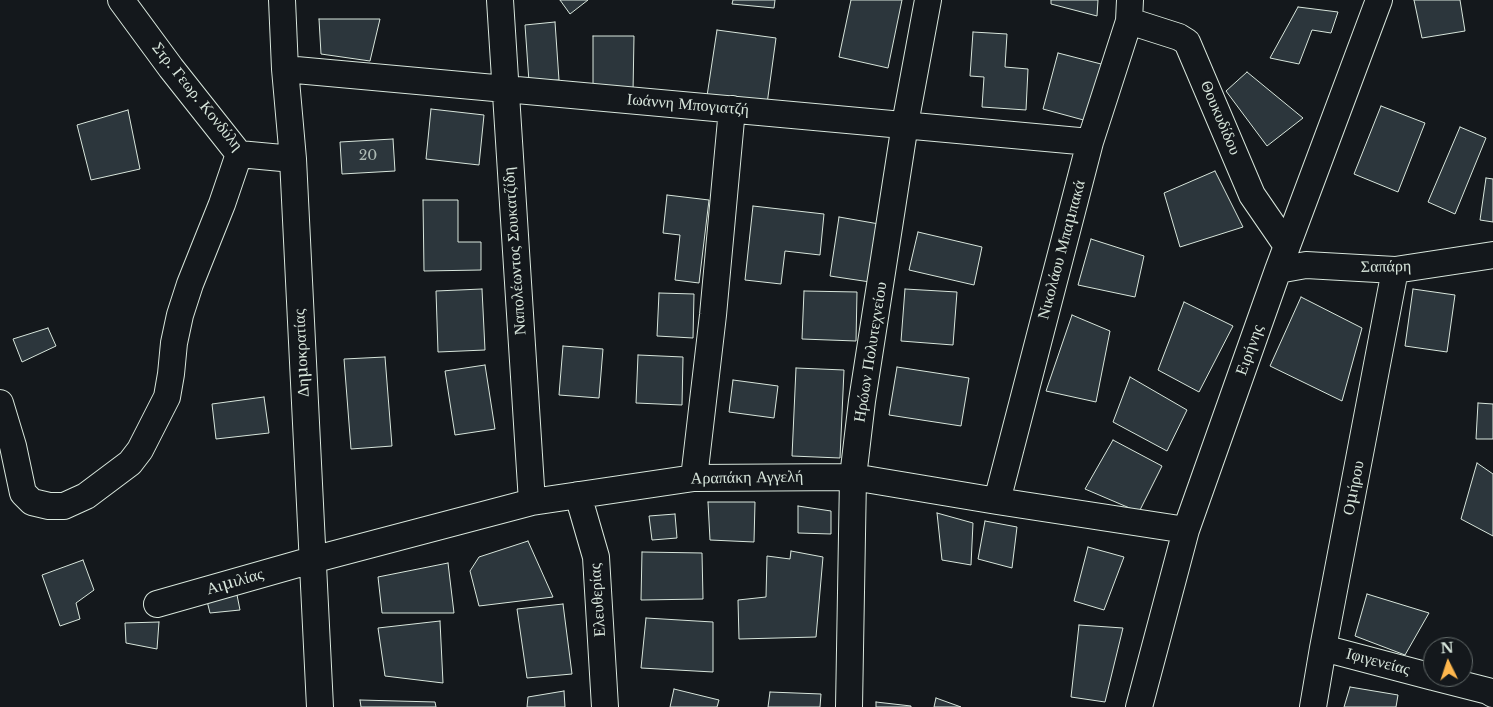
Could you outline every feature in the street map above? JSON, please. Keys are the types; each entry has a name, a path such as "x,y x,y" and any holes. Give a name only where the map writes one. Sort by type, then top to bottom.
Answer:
{"street":[{"name":"Στρ. Γεωρ. Κονδύλη","path":"121,0 239,154 293,159"},
{"name":"Δημοκρατίας","path":"282,0 285,68 293,159 320,707"},
{"name":"Ναπολέωντος Σουκατζίδη","path":"500,0 532,502"},
{"name":"Ηρώων Πολυτεχνείου","path":"849,707 853,477 862,401 906,124 928,0"},
{"name":"Ειρήνης","path":"1139,707 1186,530 1278,270 1379,0"},
{"name":"Θουκυδίδου","path":"1129,10 1187,42 1252,195 1287,246"},
{"name":"Νικολάου Μπαμπακά","path":"997,501 1090,142 1129,10"},
{"name":"Ιωάννη Μπογιατζή","path":"285,68 505,90 906,124 1090,142"},
{"path":"694,478 713,315 732,109"},
{"path":"0,402 13,446 23,493 32,502 49,506 64,506 86,496 130,463 145,441 167,397 174,343 180,315 239,154"},
{"name":"Σαπάρη","path":"1278,270 1306,265 1396,270 1493,256"},
{"name":"Ομήρου","path":"1313,707 1396,270"},
{"name":"Αραπάκη Αγγελή","path":"312,560 532,502 694,478 853,477 1186,530"},
{"name":"Ελευθερίας","path":"578,495 596,557 605,707"},
{"name":"Αιμιλίας","path":"157,604 312,560"},
{"name":"Ιφιγενείας","path":"1323,648 1423,674"},
{"name":"Ιφιγενείας","path":"1473,683 1491,686"}],"building":[{"path":"560,0 588,0 570,14"},
{"path":"733,0 775,0 774,8 732,4"},
{"path":"851,0 902,0 888,68 839,57"},
{"path":"1051,0 1098,0 1097,16 1051,4"},
{"path":"1414,0 1460,0 1465,31 1422,38"},
{"path":"1298,7 1338,12 1331,33 1312,30 1299,64 1270,58"},
{"path":"319,19 380,19 370,61 321,54"},
{"path":"555,22 559,80 529,82 525,25"},
{"path":"717,30 776,38 767,104 707,96"},
{"path":"973,32 1007,34 1005,67 1028,69 1026,110 982,107 984,77 970,76"},
{"path":"593,36 634,36 633,92 593,92"},
{"path":"1058,53 1105,65 1091,122 1043,109"},
{"path":"1247,72 1303,118 1267,146 1226,91"},
{"path":"1381,106 1425,123 1398,192 1354,174"},
{"path":"431,109 484,115 479,165 426,159"},
{"path":"128,110 140,169 91,180 77,125"},
{"path":"1460,127 1486,138 1455,214 1428,202"},
{"path":"393,139 395,171 342,174 340,142"},
{"path":"1215,171 1243,227 1180,247 1164,193"},
{"path":"1486,178 1493,179 1493,222 1480,220"},
{"path":"667,195 709,200 699,283 675,280 680,235 663,233"},
{"path":"423,200 458,200 458,242 481,242 481,270 424,271"},
{"path":"753,206 824,214 820,255 785,251 781,284 745,280"},
{"path":"839,217 879,224 870,282 830,276"},
{"path":"918,232 982,247 974,285 909,270"},
{"path":"1091,239 1144,256 1135,297 1078,285"},
{"path":"482,289 485,350 438,352 436,291"},
{"path":"905,289 957,292 953,345 901,341"},
{"path":"1413,289 1455,295 1447,352 1405,346"},
{"path":"804,291 857,292 856,341 802,339"},
{"path":"659,293 694,294 693,338 657,336"},
{"path":"1301,297 1362,328 1342,401 1270,366"},
{"path":"1184,302 1233,326 1199,392 1158,370"},
{"path":"1072,315 1110,331 1096,402 1046,391"},
{"path":"48,328 56,346 22,362 13,339"},
{"path":"563,346 603,349 599,398 559,395"},
{"path":"638,355 683,357 682,405 636,403"},
{"path":"385,357 392,446 351,449 344,359"},
{"path":"485,365 495,429 455,435 445,371"},
{"path":"897,367 969,378 961,426 889,415"},
{"path":"796,368 844,370 840,458 792,456"},
{"path":"1130,377 1187,410 1167,451 1113,422"},
{"path":"733,380 778,386 774,418 729,412"},
{"path":"264,397 269,433 216,439 212,404"},
{"path":"1478,403 1493,404 1493,439 1476,439"},
{"path":"1113,440 1162,466 1139,512 1085,489"},
{"path":"1477,463 1493,474 1493,536 1461,519"},
{"path":"708,502 755,502 754,542 710,540"},
{"path":"798,506 831,511 831,534 798,533"},
{"path":"937,513 973,523 971,565 942,560"},
{"path":"675,514 677,538 652,540 649,516"},
{"path":"985,521 1017,527 1012,568 978,559"},
{"path":"528,541 553,597 479,606 470,571 479,557"},
{"path":"1088,547 1124,557 1104,610 1074,601"},
{"path":"791,551 823,557 816,637 739,639 738,600 766,597 767,556 790,559"},
{"path":"642,552 702,553 703,599 641,600"},
{"path":"83,560 94,590 76,603 80,619 60,626 42,575"},
{"path":"448,563 454,613 382,613 378,577"},
{"path":"1367,594 1429,613 1405,655 1355,636"},
{"path":"237,595 240,610 210,613 206,597"},
{"path":"563,604 572,674 527,678 517,609"},
{"path":"646,618 713,622 713,672 641,668"},
{"path":"440,621 443,683 385,676 378,628"},
{"path":"159,622 157,649 126,643 125,623"},
{"path":"1079,625 1123,628 1105,702 1071,697"},
{"path":"1350,687 1398,695 1396,707 1344,707"},
{"path":"674,689 719,700 717,707 670,707"},
{"path":"564,691 565,707 527,707 528,697"},
{"path":"770,692 821,694 820,707 768,707"},
{"path":"936,698 961,707 934,707"},
{"path":"360,700 435,702 436,707 361,707"},
{"path":"876,702 911,706 911,707 876,707"}]}
